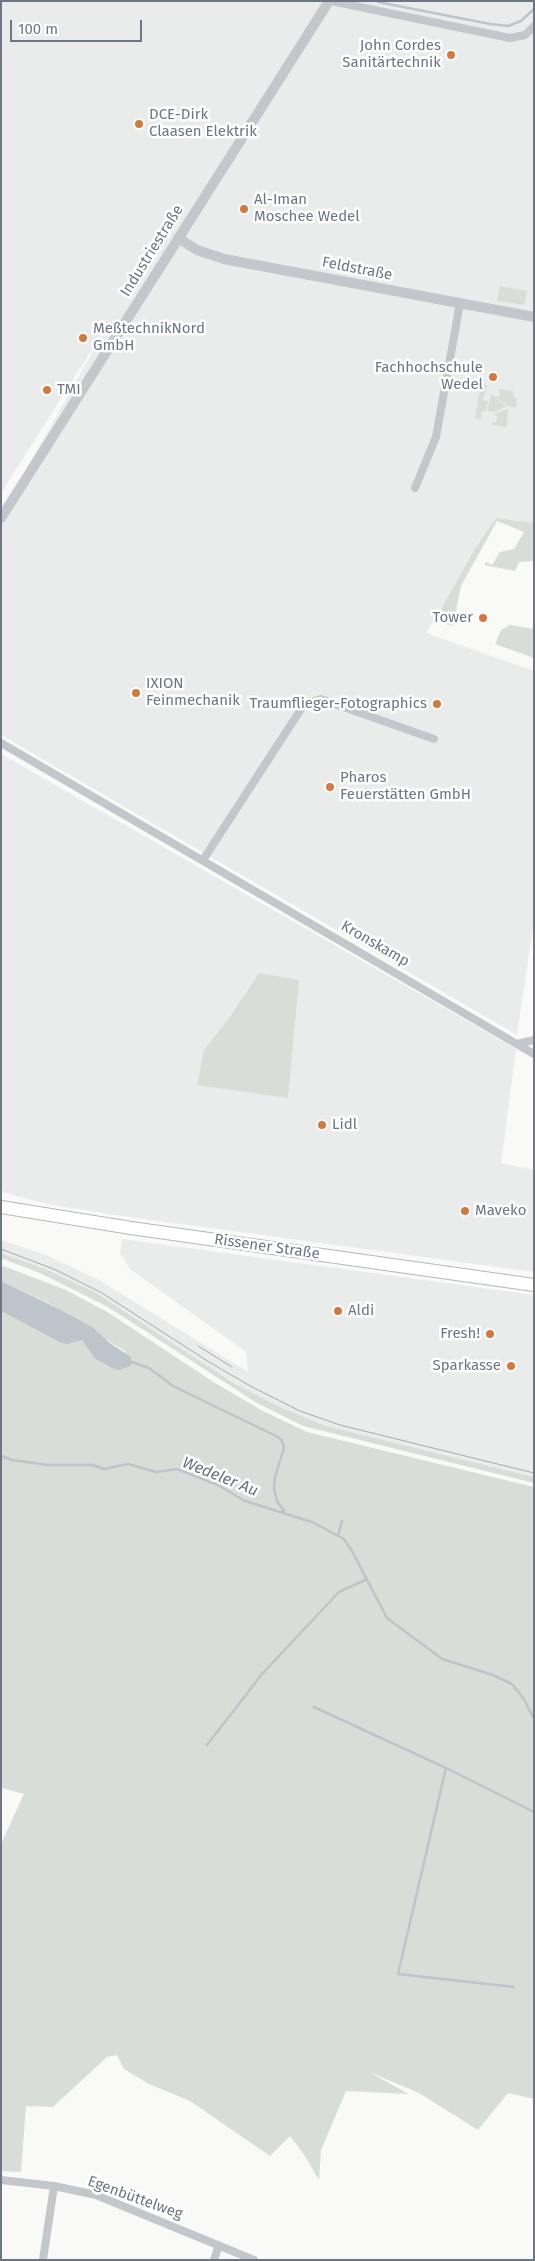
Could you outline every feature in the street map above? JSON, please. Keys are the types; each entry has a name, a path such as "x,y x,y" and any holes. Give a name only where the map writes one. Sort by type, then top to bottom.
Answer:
{"main road":[{"name":"Rissener Straße","path":"1,1207 534,1285"}],"street":[{"path":"330,1 510,38 525,34 534,26"},
{"name":"Industriestraße","path":"1,518 330,1"},
{"name":"Feldstraße","path":"178,238 197,250 224,259 534,318"},
{"path":"415,488 436,437 460,304"},
{"path":"203,860 303,706 321,699 434,739"},
{"name":"Kronskamp","path":"1,743 534,1054"},
{"path":"517,1044 534,1040"},
{"name":"Egenbüttelweg","path":"1,2180 54,2186 96,2195 254,2260"},
{"path":"43,2260 54,2186"},
{"path":"214,2260 220,2245"}],"shaded area":[{"path":"1,1 534,1 534,523 496,518 474,550 426,633 534,671 534,920 517,1035 1,735 1,514 110,321 1,493"},
{"path":"500,286 527,291 524,305 497,301"},
{"path":"481,384 487,385 483,400 488,401 486,411 482,411 481,419 475,418"},
{"path":"499,389 513,391 513,395 517,400 516,408 508,406 495,397 500,396"},
{"path":"491,395 506,407 494,412 487,411"},
{"path":"508,409 507,427 492,425 492,422 496,422 497,416 493,414"},
{"path":"496,518 534,523 534,561 519,562 515,571 484,565 486,562 492,565 500,552 514,549 524,532 497,521 461,586 453,626 445,624 446,614 439,612 474,550"},
{"path":"510,625 534,629 534,658 495,644 501,630"},
{"path":"1,754 516,1049 501,1163 534,1170 534,1272 122,1216 52,1205 5,1193 1,1189"},
{"path":"259,973 299,980 288,1098 197,1085 204,1050 230,1017"},
{"path":"122,1239 534,1295 534,1477 326,1426 280,1407 235,1384 95,1292 45,1269 1,1253 1,1240 46,1255 99,1280 248,1372 246,1352 130,1269 120,1253"},
{"path":"1,1253 45,1269 95,1292 235,1384 280,1407 326,1426 534,1477 534,1483 303,1426 257,1403 108,1307 42,1274 1,1258"},
{"path":"1,1265 66,1290 109,1313 215,1383 263,1411 307,1432 534,1487 534,2099 508,2093 478,2130 419,2093 369,2072 409,2094 346,2091 321,2150 319,2180 305,2156 290,2136 270,2156 190,2101 149,2084 124,2069 117,2055 107,2057 53,2107 26,2106 21,2172 1,2171 1,1844 24,1794 1,1788 1,1311 59,1342 82,1340 95,1359 112,1368 126,1352 50,1304 1,1281"},
{"path":"1,1281 92,1327 110,1343 131,1357 131,1366 119,1370 112,1368 95,1359 82,1340 67,1344 59,1342 1,1311"}],"waterway":[{"path":"378,2 508,26 521,21 534,9"},
{"path":"132,1362 149,1368 173,1386 278,1437 282,1441 284,1448 275,1477 274,1488 277,1501 284,1511"},
{"name":"Wedeler Au","path":"1,1456 12,1460 48,1465 92,1465 104,1469 128,1464 156,1472 177,1469 218,1485 245,1501 312,1522 344,1539 387,1618 442,1659 493,1675 512,1684 524,1699 534,1719"},
{"name":"Wedeler Au","path":"338,1535 342,1521"},
{"path":"207,1745 262,1674 339,1592 367,1579"},
{"path":"314,1707 446,1768 534,1812"},
{"path":"446,1768 398,1974 514,1987"}],"tram line":[{"path":"1,1249 56,1270 102,1293 209,1362 252,1387 300,1411 340,1425 534,1473"},
{"path":"198,1346 232,1367"}],"place":[{"name":"John Cordes Sanitärtechnik","path":"451,55"},
{"name":"DCE-Dirk Claasen Elektrik","path":"139,124"},
{"name":"Al-Iman Moschee Wedel","path":"244,209"},
{"name":"MeßtechnikNord GmbH","path":"83,338"},
{"name":"Fachhochschule Wedel","path":"493,377"},
{"name":"TMI","path":"47,390"},
{"name":"Tower","path":"483,618"},
{"name":"IXION Feinmechanik","path":"136,693"},
{"name":"Traumflieger-Fotographics","path":"437,704"},
{"name":"Pharos Feuerstätten GmbH","path":"330,787"},
{"name":"Lidl","path":"322,1125"},
{"name":"Maveko","path":"465,1211"},
{"name":"Aldi","path":"338,1311"},
{"name":"Fresh!","path":"490,1334"},
{"name":"Sparkasse","path":"511,1366"}]}
